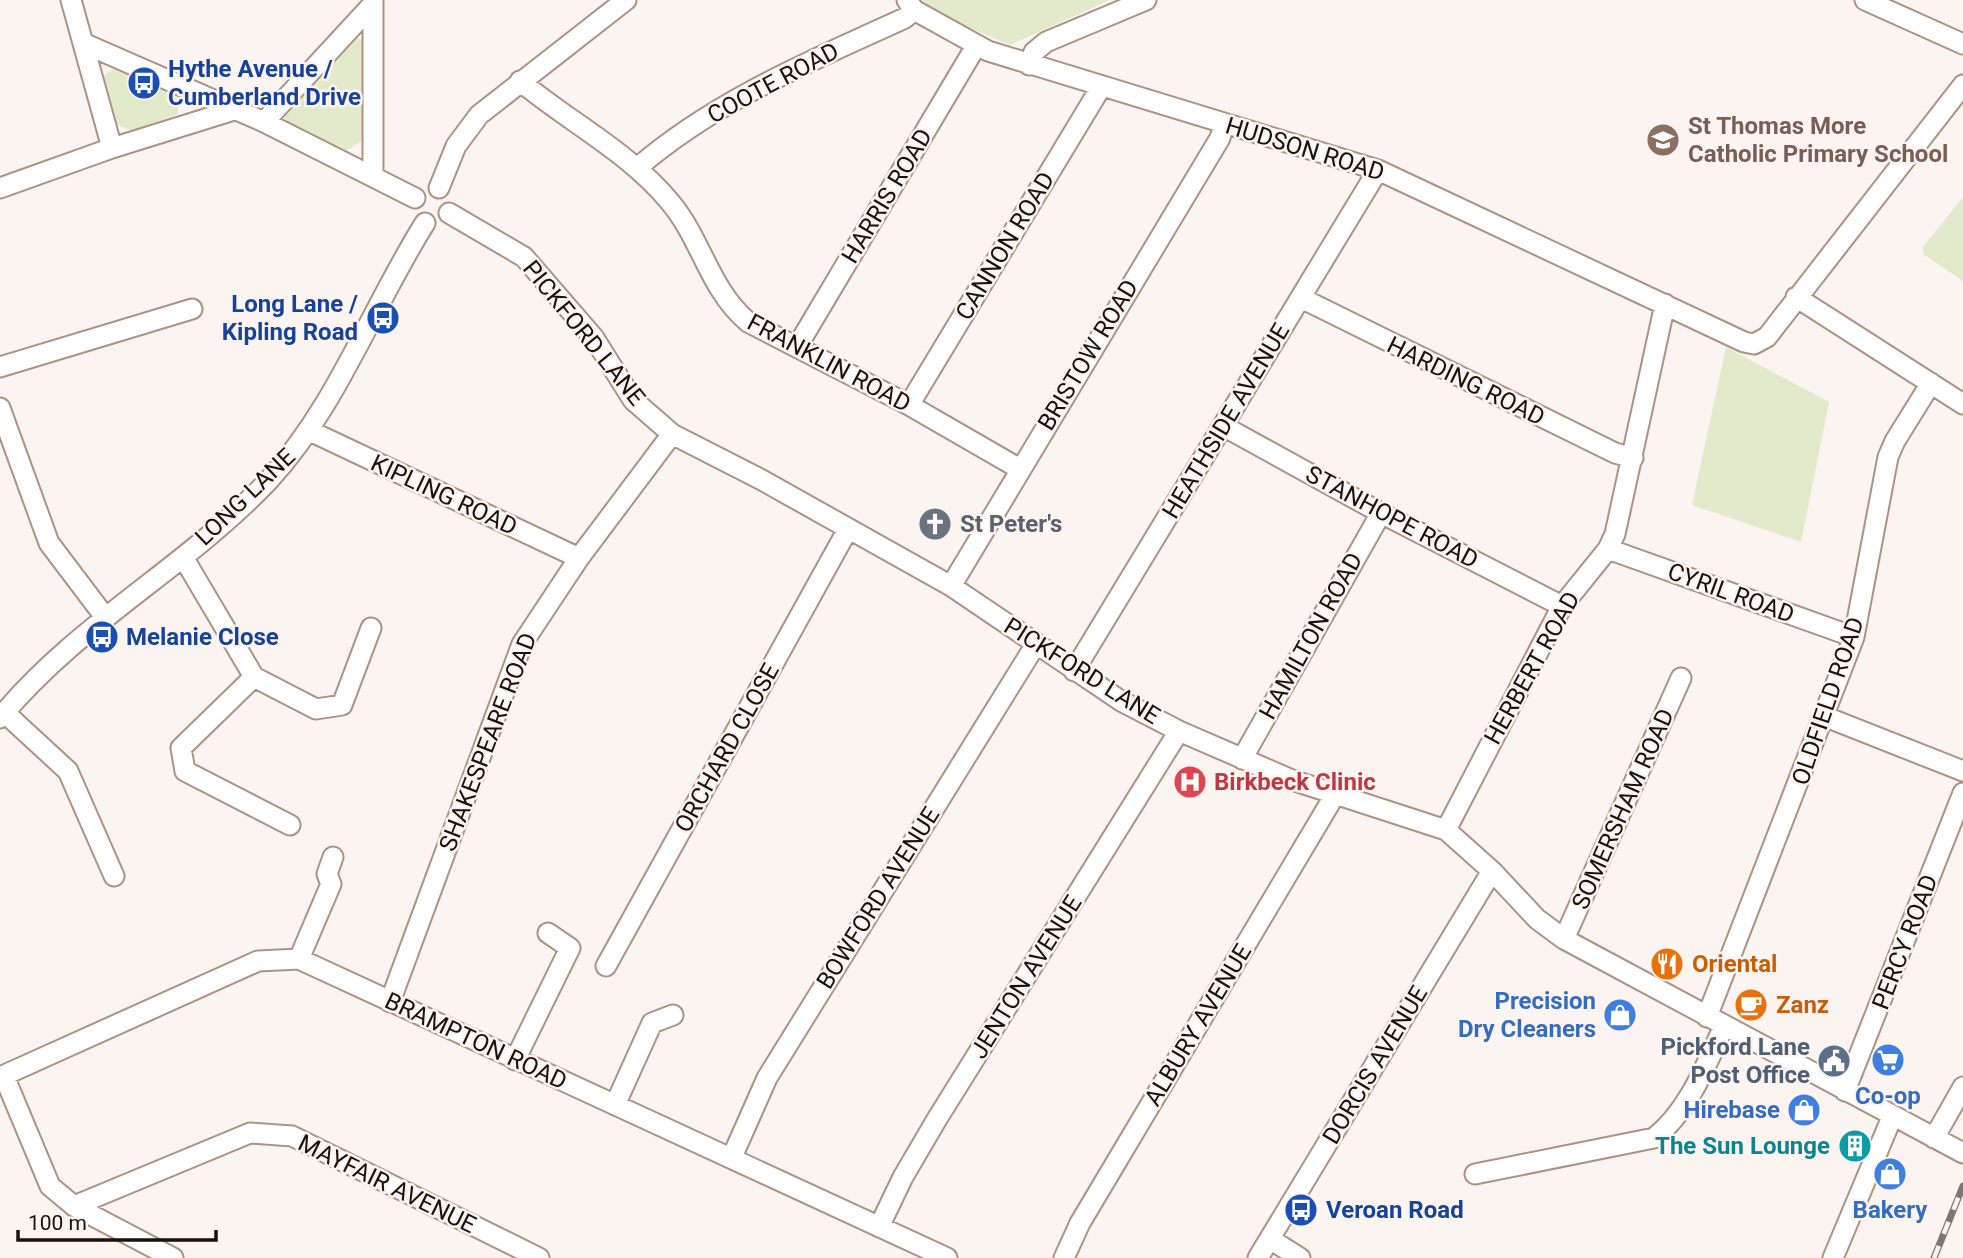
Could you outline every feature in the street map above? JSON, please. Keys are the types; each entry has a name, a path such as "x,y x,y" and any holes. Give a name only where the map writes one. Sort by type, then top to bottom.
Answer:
{"street":[{"path":"71,0 112,148"},
{"path":"439,188 456,146 479,115 626,0"},
{"path":"1029,65 1034,52 1046,42 1146,0"},
{"path":"1865,0 1963,44"},
{"path":"264,122 373,2"},
{"path":"373,2 373,176"},
{"name":"HUDSON ROAD","path":"911,5 976,46 1029,65 1378,170 1754,344 1767,337 1796,297"},
{"name":"COOTE ROAD","path":"637,168 695,124 753,88 905,18 911,5"},
{"path":"83,43 264,122 415,198"},
{"name":"HARRIS ROAD","path":"798,345 976,46"},
{"name":"FRANKLIN ROAD","path":"520,81 637,168 687,225 716,286 730,307 748,322 798,345 1020,469"},
{"path":"1963,85 1796,297 1963,404"},
{"name":"CANNON ROAD","path":"909,405 1101,87"},
{"path":"0,188 112,148 234,110"},
{"name":"BRISTOW ROAD","path":"951,586 1220,138 1224,124"},
{"name":"HEATHSIDE AVENUE","path":"1074,671 1378,170"},
{"path":"425,188 439,188 450,199 449,213 439,223 425,223 415,213 415,198 425,188"},
{"name":"PICKFORD LANE","path":"449,213 524,257 594,338 633,400 673,434 951,586 1121,701 1179,731 1292,780 1446,830 1492,871 1537,919 1564,939 1958,1151"},
{"name":"LONG LANE","path":"2,715 105,617 183,557 268,481 310,431 425,223"},
{"name":"HARDING ROAD","path":"1301,298 1615,453 1633,458"},
{"name":"HERBERT ROAD","path":"1446,830 1562,606 1608,549 1615,534 1665,304"},
{"path":"0,367 192,309"},
{"name":"OLDFIELD ROAD","path":"1707,1017 1826,717 1854,638 1888,457 1930,383"},
{"path":"0,408 49,544 105,617"},
{"name":"STANHOPE ROAD","path":"1223,426 1381,513 1562,606"},
{"name":"KIPLING ROAD","path":"310,431 579,558"},
{"name":"SHAKESPEARE ROAD","path":"390,1002 522,644 579,558 673,434"},
{"name":"HAMILTON ROAD","path":"1242,759 1381,513"},
{"name":"ORCHARD CLOSE","path":"606,967 848,528"},
{"name":"CYRIL ROAD","path":"1608,549 1854,638"},
{"path":"183,557 254,677 316,709 342,705 371,628"},
{"name":"BOWFORD AVENUE","path":"732,1157 766,1079 1036,644"},
{"path":"254,677 181,748 185,771 290,825"},
{"name":"SOMERSHAM ROAD","path":"1564,939 1681,678"},
{"path":"2,715 68,771 114,876"},
{"path":"1826,717 1963,771"},
{"name":"JENTON AVENUE","path":"879,1227 903,1177 937,1119 1179,731"},
{"name":"ALBURY AVENUE","path":"1064,1258 1080,1223 1336,793"},
{"name":"PERCY ROAD","path":"1845,1091 1963,793"},
{"path":"299,959 331,884 327,874 333,857"},
{"name":"DORCIS AVENUE","path":"1258,1258 1492,871"},
{"path":"515,1060 570,948 548,933"},
{"name":"BRAMPTON ROAD","path":"2,1077 258,961 299,959 732,1157 943,1257"},
{"path":"615,1105 652,1023 673,1015"},
{"path":"1475,1174 1654,1138 1678,1116 1724,1026"},
{"path":"2,1077 50,1186 74,1206 173,1258"},
{"path":"1934,1138 1963,1087"},
{"path":"1833,1258 1892,1117"},
{"name":"MAYFAIR AVENUE","path":"74,1206 250,1133 292,1136 539,1258"},
{"path":"1270,1239 1300,1258"}],"green space":[{"path":"922,0 1110,0 1010,45 940,15"},
{"path":"357,37 362,41 363,140 346,151 287,123 284,115 350,39"},
{"path":"116,68 178,98 178,114 132,131 115,124 101,77"},
{"path":"1963,197 1963,281 1923,254 1923,247"},
{"path":"1726,347 1829,402 1801,542 1692,505"}],"railway":[{"path":"1934,1258 1963,1186"}],"place":[{"name":"Hythe Avenue / Cumberland Drive","path":"144,83"},
{"name":"St Thomas More Catholic Primary School","path":"1663,140"},
{"name":"Long Lane / Kipling Road","path":"383,318"},
{"name":"St Peter's","path":"935,524"},
{"name":"Melanie Close","path":"102,637"},
{"name":"Birkbeck Clinic","path":"1190,782"},
{"name":"Oriental","path":"1667,964"},
{"name":"Zanz","path":"1751,1005"},
{"name":"Precision Dry Cleaners","path":"1620,1015"},
{"name":"Co-op","path":"1888,1060"},
{"name":"Pickford Lane Post Office","path":"1834,1061"},
{"name":"Hirebase","path":"1804,1110"},
{"name":"The Sun Lounge","path":"1855,1146"},
{"name":"Bakery","path":"1890,1174"},
{"name":"Veroan Road","path":"1301,1210"}]}
